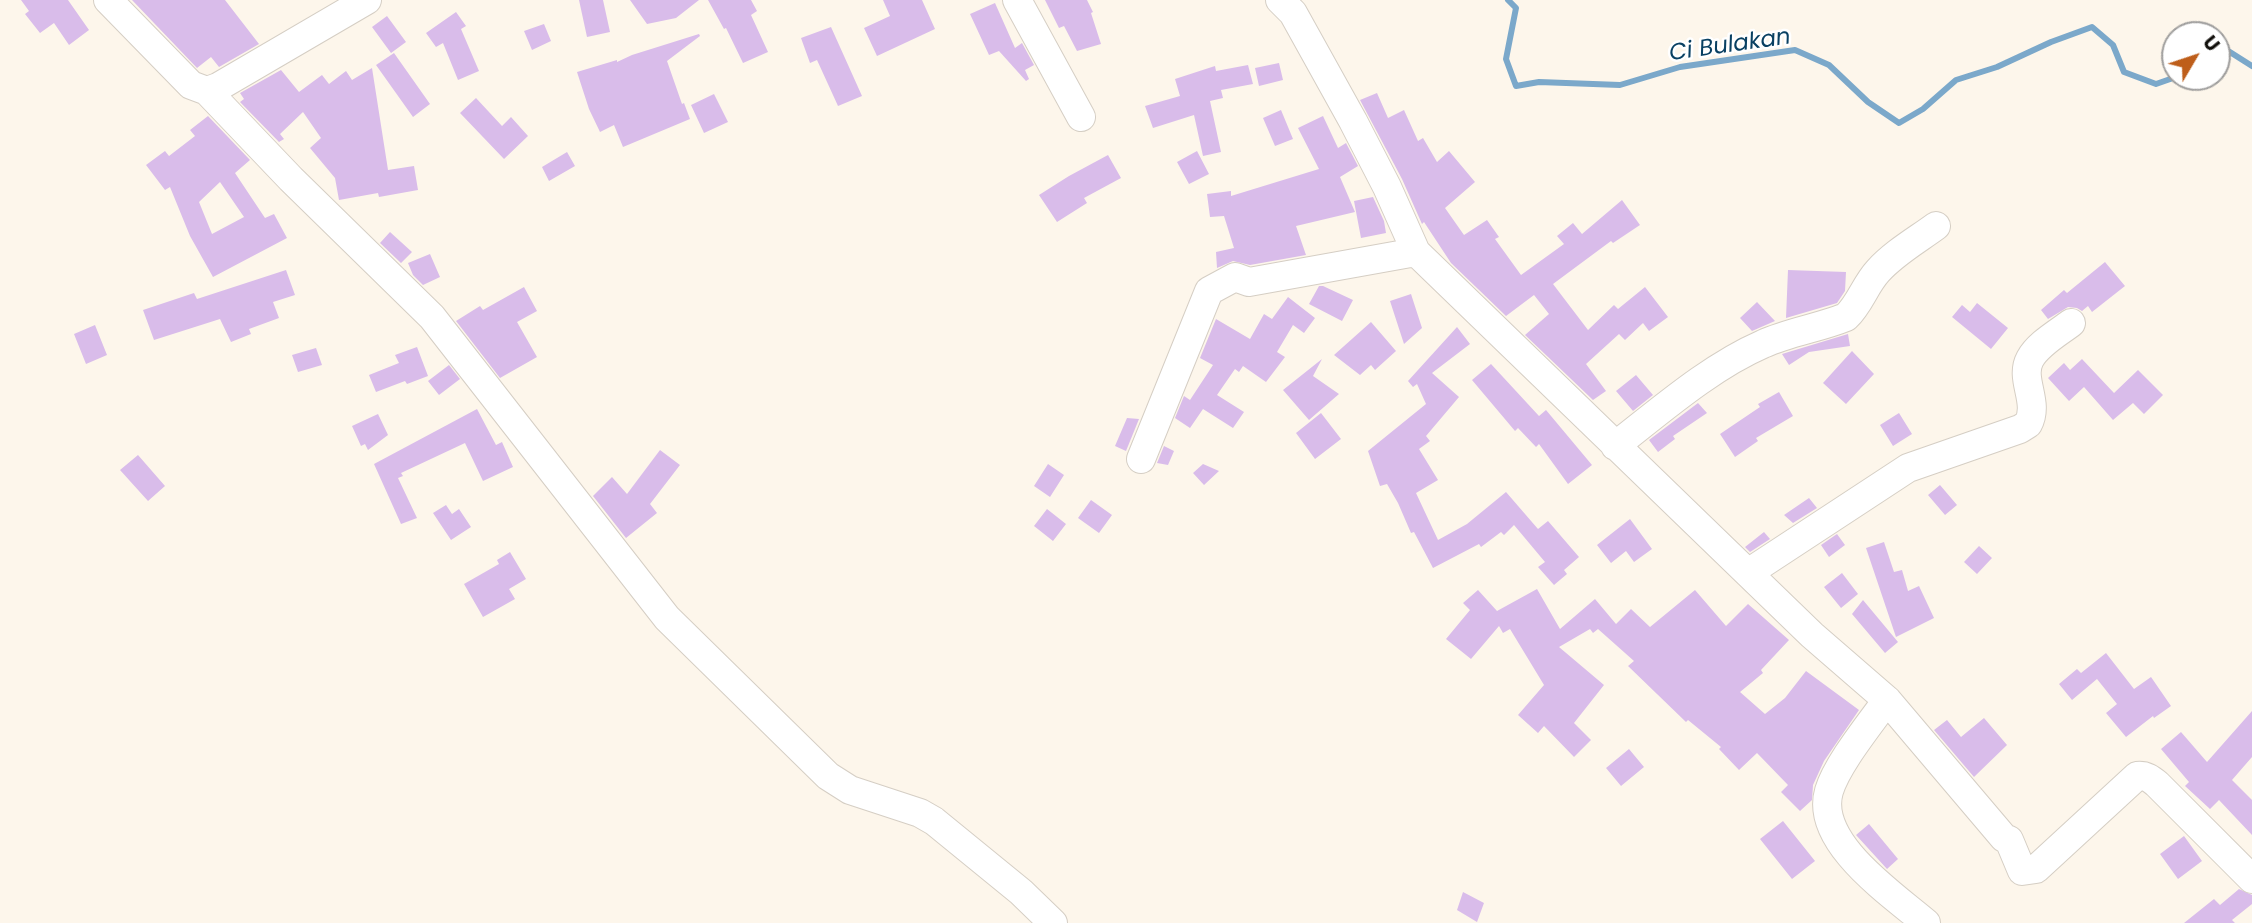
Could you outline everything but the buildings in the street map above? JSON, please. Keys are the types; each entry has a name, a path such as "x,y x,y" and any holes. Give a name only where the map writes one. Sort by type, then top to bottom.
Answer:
{"street":[{"path":"108,0 191,85 207,91 291,179 432,317 667,618 828,776 850,789 920,813 934,821 1021,892 1053,923"},
{"path":"207,91 367,0"},
{"path":"1017,0 1082,117"},
{"path":"1280,0 1293,13 1353,121 1416,252 1812,635 1887,700 2004,838 2009,840 2022,871 2036,869 2042,865 2137,776 2142,776 2149,777 2157,784 2252,879"},
{"path":"1615,446 1734,359 1762,344 1846,317 1855,309 1878,271 1936,226"},
{"path":"1141,459 1209,291 1235,277 1249,282 1416,252"},
{"path":"1748,573 1908,468 2028,424 2034,408 2027,364 2036,351 2071,323"},
{"path":"1887,700 1834,777 1828,793 1827,810 1833,830 1845,850 1862,869 1926,923"}],"waterway":[{"name":"Ci Bulakan","path":"1508,0 1516,8 1506,59 1516,86 1539,82 1620,85 1680,67 1795,50 1829,65 1868,102 1899,123 1923,109 1956,80 1997,67 2092,27 2113,45 2124,72 2156,84 2161,82"},
{"name":"Ci Bulakan","path":"2231,53 2252,66"}]}
